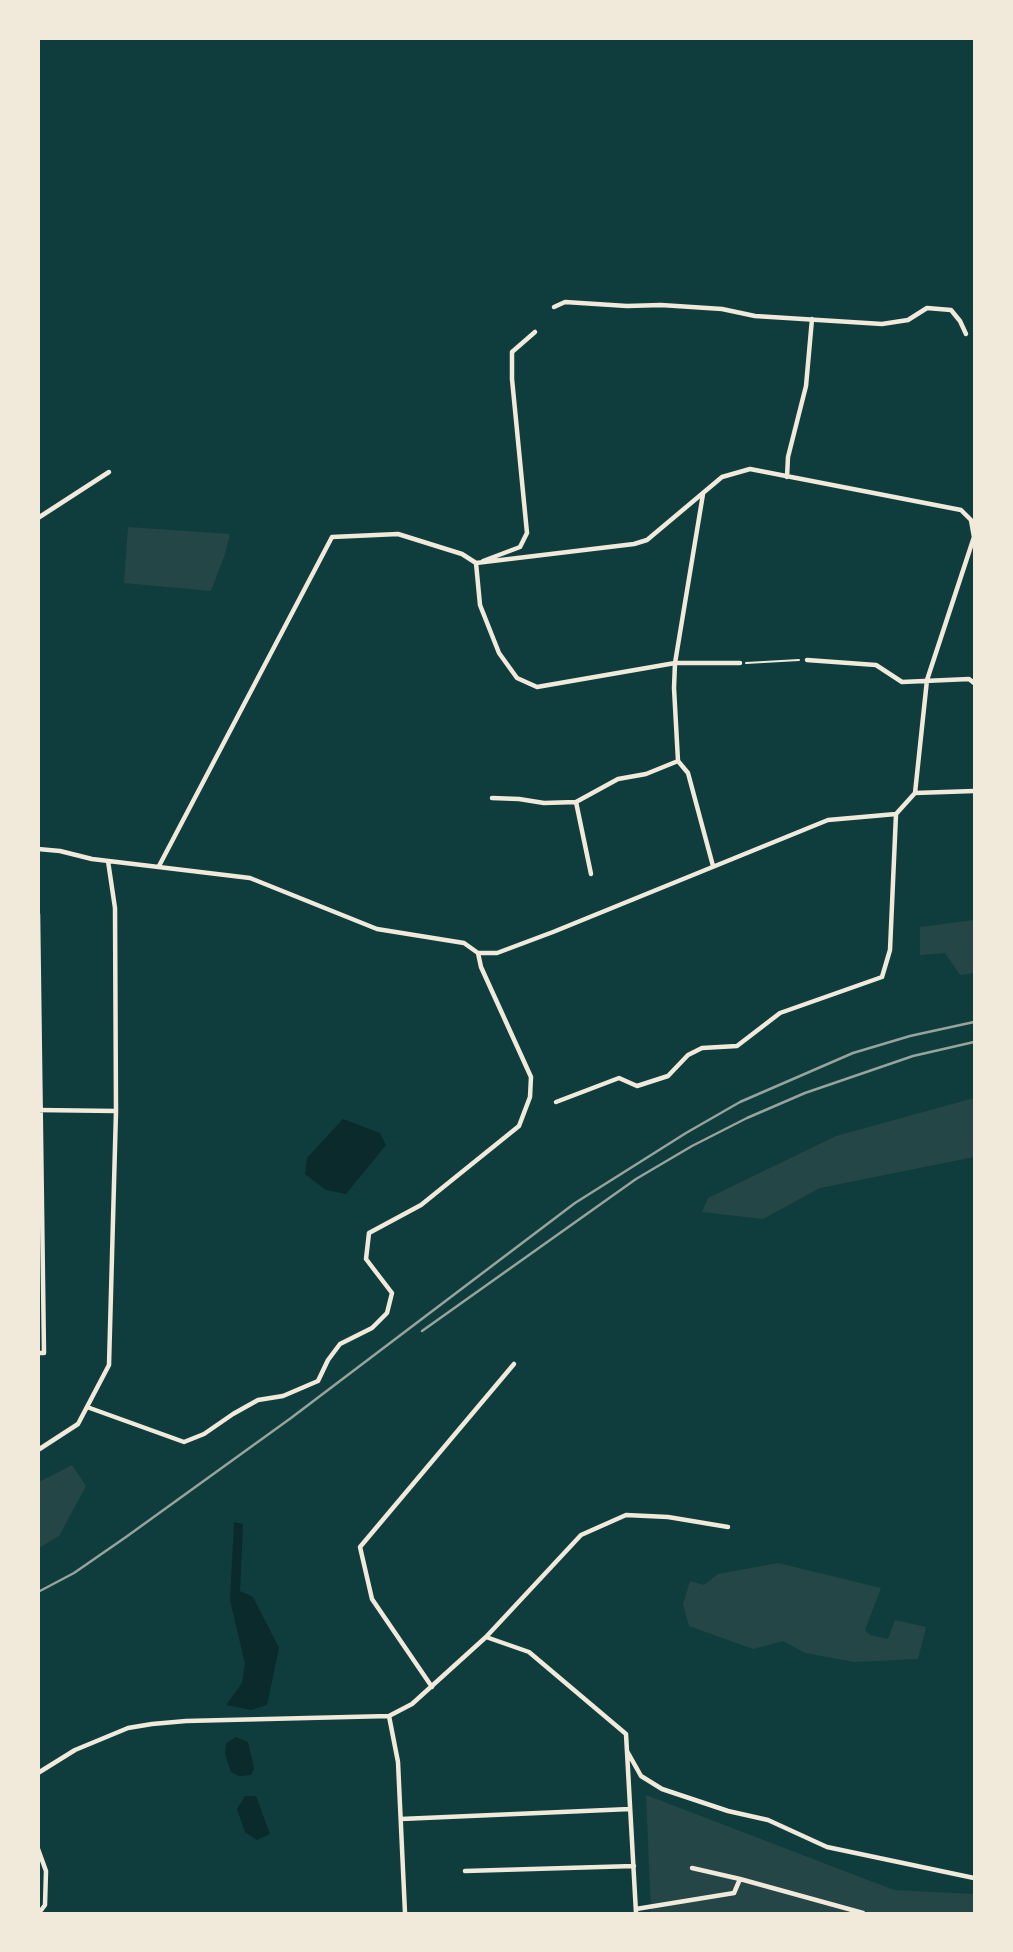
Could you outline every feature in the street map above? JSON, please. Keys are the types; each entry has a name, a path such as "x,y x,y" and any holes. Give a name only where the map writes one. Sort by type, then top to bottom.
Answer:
{"street":[{"path":"554,307 565,302 661,305 722,309 755,316 881,324 908,320 927,308 951,310 966,334"},
{"path":"787,477 788,457 806,386 812,319"},
{"path":"476,564 520,547 527,533 512,379 512,352 535,332"},
{"path":"159,866 332,537 398,534 462,554 476,564 634,544 647,540 722,477 750,469 961,510 971,520 974,537 927,680 915,793 896,814 890,950 882,977 780,1013 737,1046 702,1048 688,1055 668,1076 637,1086 619,1078 556,1102"},
{"path":"38,518 109,472"},
{"path":"702,494 675,663 678,761 688,773 713,866"},
{"path":"476,564 480,605 499,653 517,678 537,687 675,663 740,663"},
{"path":"807,660 876,665 902,682 969,679 975,683"},
{"path":"492,798 544,803 576,802 618,779 646,774 678,761"},
{"path":"915,793 975,791"},
{"path":"576,802 591,874"},
{"path":"38,849 108,861 250,878 377,929 464,943 478,953 497,953 828,820 896,814"},
{"path":"38,1450 78,1424 109,1365 116,1111 115,908 108,861"},
{"path":"38,914 44,1353 38,1353"},
{"path":"87,1407 184,1442 204,1434 258,1400 283,1396 318,1381 328,1360 340,1345 372,1328 387,1314 392,1293 366,1259 369,1233 421,1205 519,1126 530,1097 531,1077 481,967 478,953"},
{"path":"40,1110 116,1111"},
{"path":"432,1687 372,1599 360,1547 514,1364"},
{"path":"38,1773 75,1750 128,1728 186,1721 388,1716 412,1704 486,1637 581,1535 626,1515 668,1517 728,1527"},
{"path":"486,1637 529,1652 626,1734 636,1911 734,1893 740,1879"},
{"path":"388,1716 398,1762 405,1913"},
{"path":"627,1751 641,1776 662,1789 728,1811 768,1820 827,1847 975,1878"},
{"path":"401,1819 630,1809"},
{"path":"38,1849 46,1871 44,1905 39,1913"},
{"path":"466,1871 634,1866"},
{"path":"692,1868 740,1879 842,1911 863,1913"}],"path":[{"path":"740,663 807,660"}],"shaded area":[{"path":"128,527 230,534 211,591 124,583"},
{"path":"974,920 974,973 960,975 945,953 920,955 920,927"},
{"path":"974,1098 974,1157 820,1188 763,1219 702,1212 708,1198 836,1136"},
{"path":"343,1119 380,1133 386,1145 346,1194 326,1190 305,1174 307,1158"},
{"path":"72,1465 86,1486 59,1536 39,1548 39,1482"},
{"path":"234,1522 243,1524 240,1591 253,1597 279,1648 267,1705 251,1710 226,1705 242,1683 245,1664 230,1600"},
{"path":"778,1563 881,1588 865,1630 870,1635 888,1639 895,1620 926,1627 918,1659 854,1662 805,1653 783,1641 753,1649 689,1626 683,1604 690,1581 704,1585 718,1574"},
{"path":"236,1737 248,1742 254,1768 251,1775 239,1776 231,1772 225,1754 226,1743"},
{"path":"646,1795 894,1890 974,1894 974,1913 651,1913"},
{"path":"245,1796 256,1796 270,1834 257,1840 245,1832 237,1809"}],"railway":[{"path":"38,1592 74,1573 291,1418 575,1203 686,1133 740,1102 853,1053 910,1036 974,1022"},
{"path":"422,1331 636,1179 692,1146 805,1093 913,1056 974,1042"}]}
